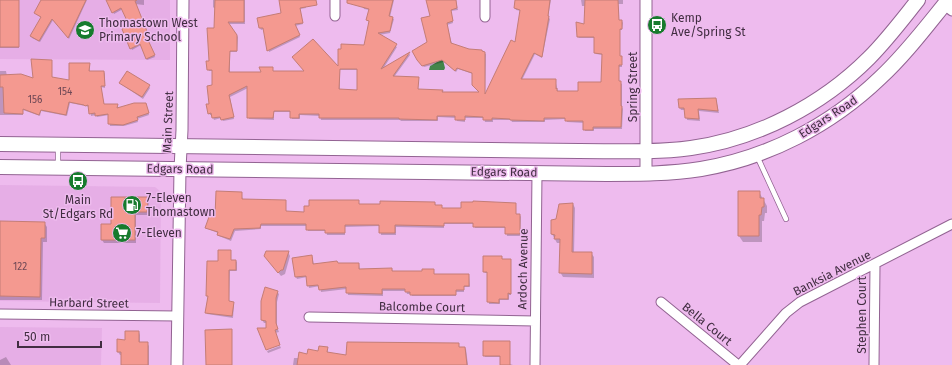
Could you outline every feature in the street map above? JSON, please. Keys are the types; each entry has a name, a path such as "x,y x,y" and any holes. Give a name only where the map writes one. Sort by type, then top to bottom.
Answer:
{"main road":[{"name":"Edgars Road","path":"0,144 646,151 690,148 734,138 770,125 804,108 825,95 850,76 870,58 889,37 918,0"},
{"name":"Edgars Road","path":"0,167 646,174 701,169 756,155 779,146 816,127 846,108 895,63 948,5"}],"street":[{"name":"Main Street","path":"177,365 183,0"},
{"path":"335,0 335,16"},
{"path":"485,0 485,17"},
{"name":"Spring Street","path":"646,0 646,174"},
{"name":"Ardoch Avenue","path":"535,365 537,173"},
{"name":"Banksia Avenue","path":"739,365 786,313 800,302 952,224"},
{"name":"Stephen Court","path":"874,265 874,365"},
{"name":"Bella Court","path":"661,302 739,365"},
{"name":"Harbard Street","path":"0,314 177,316"},
{"name":"Balcombe Court","path":"309,317 535,321"}],"lane":[{"path":"58,145 58,167"},
{"path":"756,155 786,219"}],"shaded area":[{"name":"Thomastown West Primary School","path":"0,0 170,0 170,60 0,59"},
{"path":"442,59 445,68 444,70 429,70 430,66"},
{"path":"0,185 155,187 161,192 160,303 0,301"},
{"path":"0,327 102,328 101,365 0,365"}],"building":[{"path":"0,0 19,0 19,47 0,47"},
{"path":"41,0 86,0 68,38 52,19 39,41 30,36 41,17 34,13"},
{"path":"106,0 137,0 135,1 150,39 148,40 155,55 146,59 140,44 130,49 122,29 129,25 121,8 112,13"},
{"path":"215,0 244,0 244,22 228,22 237,35 237,51 230,51 229,72 261,72 259,67 273,67 273,71 304,71 292,57 313,39 338,66 338,49 341,49 341,44 364,45 369,21 366,20 369,9 347,3 347,0 393,0 389,16 393,17 390,31 378,33 397,44 381,69 410,52 393,76 419,77 418,89 443,90 442,92 479,92 472,85 472,73 457,68 455,71 442,60 422,66 412,51 427,42 421,18 430,16 426,0 456,0 457,8 451,10 453,21 447,23 451,43 485,52 485,94 511,40 515,42 520,10 514,8 515,0 550,0 549,16 542,57 534,53 521,79 556,79 557,91 578,91 578,82 601,82 602,54 594,53 594,37 577,37 576,22 584,24 585,0 618,0 619,20 622,20 622,29 620,29 620,56 622,56 622,65 619,65 622,106 621,127 593,127 593,130 583,130 583,121 565,121 565,118 544,118 544,121 492,118 492,120 483,120 483,117 465,116 465,120 455,120 455,116 437,116 437,120 399,118 319,118 319,114 299,114 299,118 290,118 290,111 274,111 273,118 247,118 247,86 229,95 234,117 221,120 220,117 212,118 211,113 208,114 206,104 209,104 207,86 212,85 212,70 207,70 206,61 209,61 207,28 214,28","holes":["340,69 357,69 357,90 339,89"]},
{"path":"279,0 316,0 317,5 300,8 303,23 295,24 300,35 267,51 263,28 259,28 257,18 281,13"},
{"path":"31,59 52,60 52,77 69,80 69,63 90,63 89,71 104,71 105,86 101,86 104,104 118,104 117,108 134,103 146,103 149,113 137,117 138,120 123,125 108,124 108,114 95,116 95,113 89,114 88,105 85,106 69,102 66,115 41,110 39,115 23,109 23,114 4,113 3,87 0,87 0,75 21,74 33,78"},
{"path":"127,71 150,85 142,97 119,83"},
{"path":"716,98 718,111 698,109 699,119 685,118 684,108 679,108 678,99"},
{"path":"216,191 242,192 242,199 286,200 286,211 304,212 304,206 309,206 309,200 359,200 359,204 380,204 380,201 435,202 435,205 442,205 442,208 461,208 461,202 473,201 516,203 516,214 520,214 520,234 505,234 505,227 473,227 473,223 444,223 444,226 395,225 395,233 379,233 379,225 345,225 345,233 325,233 325,230 306,230 306,224 261,224 260,228 234,229 230,239 217,235 218,232 205,228 210,214 215,216"},
{"path":"738,191 760,191 760,198 764,198 764,207 762,207 761,215 759,215 759,236 738,236"},
{"path":"111,197 148,197 147,212 135,212 135,240 101,240 101,224 111,224"},
{"path":"573,203 572,252 592,252 592,274 559,273 560,239 554,239 555,235 551,234 551,220 556,219 559,204"},
{"path":"0,221 45,222 45,238 41,238 40,297 0,296"},
{"path":"218,250 231,250 231,260 236,260 236,270 229,270 229,301 234,302 232,316 205,313 208,296 206,296 207,261 218,261"},
{"path":"266,251 289,251 283,270 278,273 264,256"},
{"path":"312,255 313,264 337,261 338,263 359,263 359,269 392,268 392,271 422,271 422,269 434,269 434,274 469,274 469,286 464,286 464,290 456,290 456,295 410,295 410,292 405,292 405,289 382,289 382,294 346,293 346,287 319,290 318,285 307,286 306,276 295,277 292,258"},
{"path":"483,256 502,256 502,259 511,259 511,294 508,293 508,299 499,299 499,303 487,302 487,272 483,272"},
{"path":"265,287 278,291 276,298 276,323 278,329 275,330 280,345 266,350 257,328 266,328 266,321 261,320 261,301"},
{"path":"232,329 232,365 206,365 205,330"},
{"path":"125,331 139,331 139,342 148,342 148,365 121,365 121,352 117,352 117,339 125,340"},
{"path":"483,341 510,341 510,365 500,365 500,356 483,356"},
{"path":"347,342 459,343 459,347 465,347 467,365 297,365 299,352 307,354 308,349 318,351 319,346 328,347 327,352 346,355"}],"place":[{"name":"Kemp Ave/Spring St","path":"657,25"},
{"name":"Thomastown West Primary School","path":"85,30"},
{"name":"Main St/Edgars Rd","path":"78,181"},
{"name":"7-Eleven Thomastown","path":"132,205"},
{"name":"7-Eleven","path":"122,233"}]}
